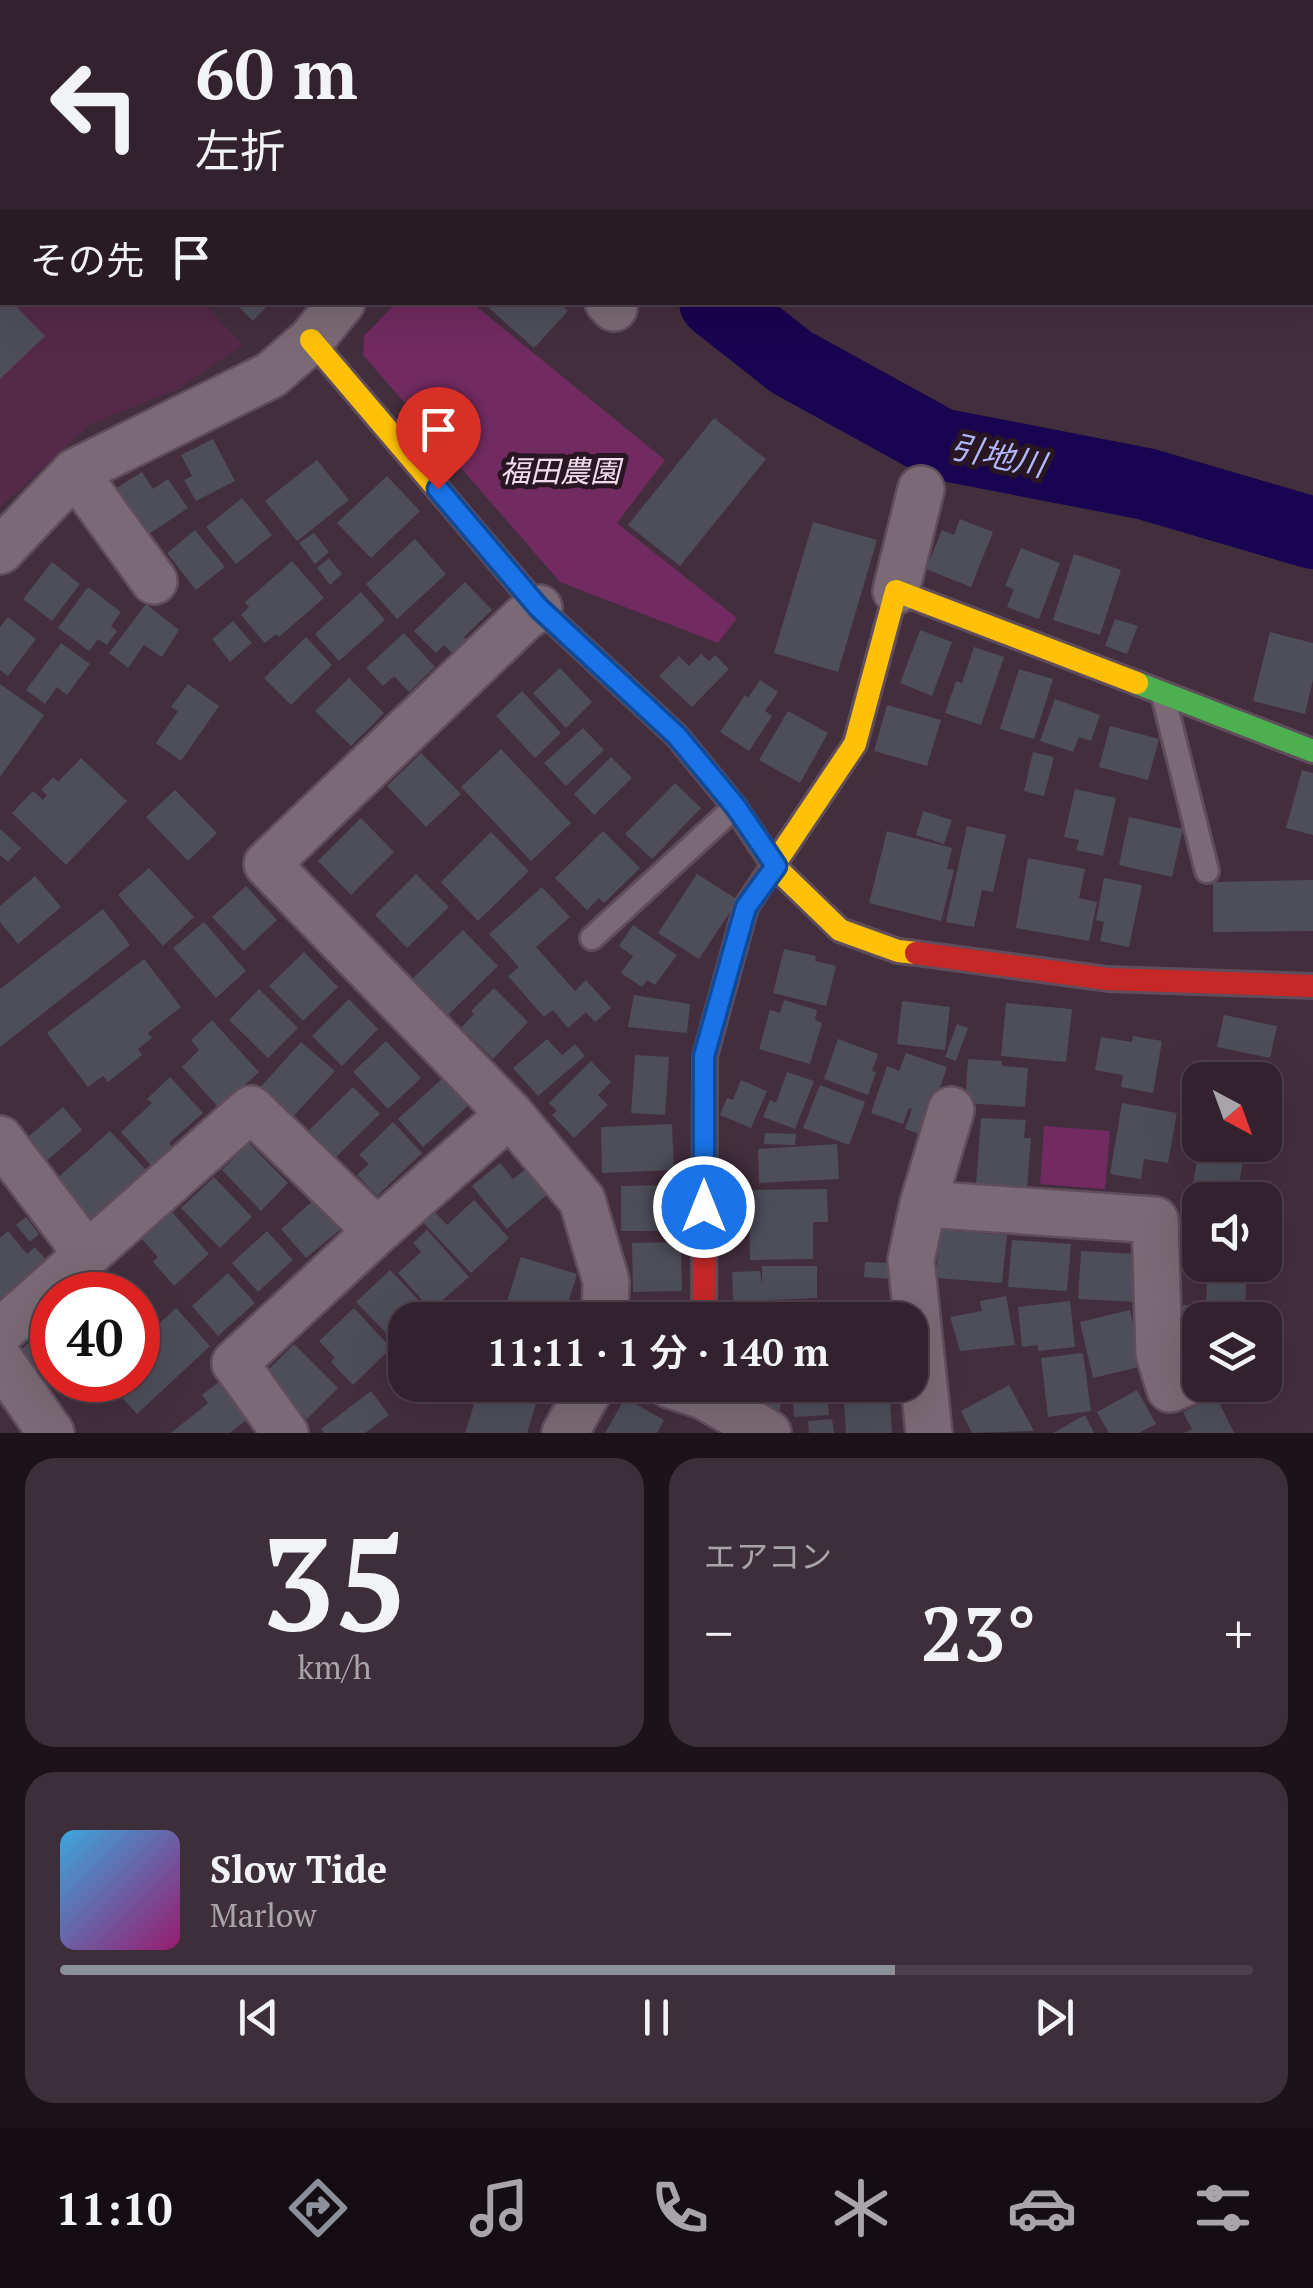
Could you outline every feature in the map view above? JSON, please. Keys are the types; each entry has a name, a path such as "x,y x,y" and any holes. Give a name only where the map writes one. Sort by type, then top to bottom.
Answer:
{"street":[{"path":"0,551 75,472 271,374 311,340 340,305"},
{"path":"311,340 539,608 677,736 736,807 776,866 840,930 898,951 1108,979 1313,986"},
{"path":"75,472 154,581"},
{"path":"704,1302 704,1056 746,907 856,744 921,489"},
{"path":"896,590 1313,751"},
{"path":"539,608 267,864 510,1114 582,1200 606,1281 605,1302"},
{"path":"0,1332 250,1109 377,1231"},
{"path":"929,1433 911,1260 951,1110"},
{"path":"285,1433 234,1363 510,1114"},
{"path":"0,1139 88,1254"},
{"path":"923,1204 1155,1220 1159,1354 1170,1390 1182,1384"},
{"path":"0,1360 51,1433"},
{"path":"565,1433 582,1402"},
{"path":"696,1402 768,1433"}],"lane":[{"path":"1163,695 1206,870"},
{"path":"592,938 736,807"}],"shaded area":[{"path":"0,305 206,305 243,345 178,389 91,424 0,507"}],"green space":[{"name":"福田農園","path":"394,305 474,305 665,460 617,523 737,618 718,643 560,582 363,355 364,336"},
{"path":"1044,1126 1110,1131 1105,1189 1040,1184"}],"building":[{"path":"0,305 15,305 45,336 0,379"},
{"path":"237,305 268,305 253,321"},
{"path":"562,305 568,311 534,348 489,308"},
{"path":"714,418 766,459 680,566 628,525"},
{"path":"213,439 235,481 196,501 184,480 192,476 181,455"},
{"path":"317,460 349,500 297,541 265,501"},
{"path":"142,472 153,489 168,479 188,508 146,536 115,489"},
{"path":"387,476 420,511 371,558 337,523"},
{"path":"242,498 272,535 236,564 206,527"},
{"path":"960,519 993,532 971,587 926,569 942,530 954,535"},
{"path":"813,522 877,540 838,672 774,653"},
{"path":"195,530 225,567 196,590 167,553"},
{"path":"314,533 329,552 315,564 299,543"},
{"path":"415,539 446,574 397,619 366,584"},
{"path":"1021,548 1060,563 1039,619 1007,607 1014,589 1005,586"},
{"path":"1074,554 1121,570 1100,635 1053,620"},
{"path":"329,558 342,574 330,585 317,568"},
{"path":"292,561 324,598 279,637 276,634 265,643 241,615 249,607 245,602"},
{"path":"52,562 80,584 52,621 23,599"},
{"path":"465,582 492,610 464,637 469,642 455,656 444,645 436,653 414,631"},
{"path":"88,587 121,612 111,626 117,631 107,645 98,639 89,651 58,628"},
{"path":"361,592 385,620 339,661 315,634"},
{"path":"146,604 179,630 162,657 144,645 128,668 109,653"},
{"path":"8,617 36,639 8,676 0,670 0,627"},
{"path":"1115,619 1138,626 1127,654 1105,646"},
{"path":"233,621 252,643 230,662 212,639"},
{"path":"920,630 952,642 932,696 900,683"},
{"path":"1270,632 1313,643 1313,680 1305,714 1253,701"},
{"path":"404,633 435,667 409,692 394,676 383,686 366,668"},
{"path":"306,637 332,665 291,705 264,678"},
{"path":"61,643 90,664 67,695 57,687 45,704 26,690"},
{"path":"974,647 1004,657 981,725 945,713 956,681 962,683"},
{"path":"701,654 709,661 715,655 729,669 692,707 659,676 679,656 689,666"},
{"path":"560,668 592,702 566,728 533,693"},
{"path":"1019,669 1053,679 1034,739 1000,729"},
{"path":"349,678 384,713 351,746 315,711"},
{"path":"760,680 778,692 765,711 772,716 749,751 720,732"},
{"path":"0,684 44,715 0,777"},
{"path":"188,684 219,706 181,761 156,743 178,711 171,707"},
{"path":"522,691 561,733 535,758 496,716"},
{"path":"1055,699 1100,715 1091,741 1079,737 1073,752 1040,741"},
{"path":"887,705 941,720 927,766 874,751"},
{"path":"788,711 828,733 800,783 759,760"},
{"path":"1110,726 1159,739 1148,780 1099,767"},
{"path":"583,728 604,750 566,786 544,763"},
{"path":"501,749 571,823 531,861 461,787"},
{"path":"1033,752 1054,757 1044,796 1024,791"},
{"path":"421,753 461,794 426,827 387,786"},
{"path":"611,757 632,778 594,815 574,794"},
{"path":"81,758 127,801 66,865 12,813 33,791 43,800 47,795 41,790 53,777 58,782"},
{"path":"1302,770 1313,773 1313,835 1286,828"},
{"path":"675,783 701,808 652,859 625,834"},
{"path":"1075,789 1116,798 1103,856 1076,850 1079,840 1064,837"},
{"path":"175,790 217,833 188,861 146,817"},
{"path":"923,811 952,820 944,844 916,835"},
{"path":"1129,817 1183,829 1172,877 1119,865"},
{"path":"361,818 394,852 351,895 318,861"},
{"path":"967,826 1006,835 993,892 982,890 974,927 946,922"},
{"path":"0,829 21,848 8,862 0,855"},
{"path":"603,831 640,868 604,903 599,898 587,910 555,878"},
{"path":"887,831 952,848 947,869 954,870 941,921 869,903"},
{"path":"491,832 529,871 478,921 441,882"},
{"path":"1028,858 1085,869 1079,898 1097,902 1089,941 1016,928"},
{"path":"149,868 194,917 163,946 118,895"},
{"path":"416,874 449,907 407,948 375,915"},
{"path":"697,874 738,900 699,959 658,933"},
{"path":"35,876 61,907 18,944 0,922 0,906"},
{"path":"1104,878 1142,885 1129,947 1100,941 1104,922 1096,920"},
{"path":"1313,880 1313,931 1213,932 1213,882"},
{"path":"246,886 277,920 244,951 212,917"},
{"path":"542,887 570,917 536,947 575,991 586,980 611,1008 595,1022 586,1012 568,1028 553,1010 544,1017 508,976 519,967 489,934"},
{"path":"103,909 130,945 0,1047 0,989"},
{"path":"204,922 246,971 216,998 173,948"},
{"path":"633,925 677,955 655,985 647,980 642,987 621,973 633,956 619,946"},
{"path":"463,930 498,966 448,1015 412,979"},
{"path":"784,949 816,956 815,961 836,966 826,1006 773,993"},
{"path":"304,952 338,987 303,1021 269,986"},
{"path":"144,959 181,1007 148,1033 152,1038 138,1049 142,1055 108,1082 103,1076 88,1087 47,1033"},
{"path":"494,988 528,1022 493,1059 461,1028 474,1014 471,1011"},
{"path":"259,989 298,1028 268,1058 229,1020"},
{"path":"634,995 690,1004 687,1033 628,1027"},
{"path":"349,999 378,1029 342,1066 312,1036"},
{"path":"784,1000 817,1010 815,1020 822,1023 810,1064 759,1049 770,1010 780,1013"},
{"path":"902,1001 950,1007 945,1050 897,1044"},
{"path":"1006,1003 1072,1009 1066,1062 1001,1056"},
{"path":"1224,1015 1277,1026 1270,1058 1217,1047"},
{"path":"212,1020 259,1072 219,1108 182,1067 199,1050 191,1040"},
{"path":"957,1024 968,1028 956,1061 945,1057"},
{"path":"1133,1036 1162,1041 1153,1093 1121,1087 1123,1075 1095,1070 1101,1037 1132,1042"},
{"path":"547,1039 562,1055 575,1044 585,1056 538,1096 513,1068"},
{"path":"838,1039 878,1054 868,1095 824,1079"},
{"path":"386,1041 421,1078 388,1109 353,1072"},
{"path":"301,1042 335,1071 290,1120 257,1091"},
{"path":"906,1053 947,1067 930,1117 929,1137 905,1129 912,1109 909,1108 903,1124 871,1113 887,1066 899,1071"},
{"path":"635,1055 669,1057 665,1115 631,1113"},
{"path":"968,1059 1002,1061 1002,1066 1028,1068 1025,1107 965,1103"},
{"path":"591,1061 611,1082 598,1095 608,1105 574,1138 552,1115 557,1111 549,1103"},
{"path":"787,1072 814,1081 795,1129 763,1117 770,1100 776,1103"},
{"path":"445,1076 470,1104 423,1147 398,1119"},
{"path":"170,1077 203,1113 169,1143 176,1151 155,1170 121,1132 152,1103 147,1099"},
{"path":"741,1080 767,1091 751,1128 720,1115 727,1098 733,1100"},
{"path":"820,1085 865,1102 849,1145 803,1128"},
{"path":"353,1087 380,1114 332,1161 305,1134"},
{"path":"1122,1103 1177,1113 1168,1163 1144,1159 1141,1179 1110,1174"},
{"path":"63,1107 82,1130 42,1165 22,1142"},
{"path":"981,1118 1026,1120 1024,1138 1031,1138 1027,1188 976,1185"},
{"path":"393,1122 422,1153 377,1196 357,1175 369,1164 359,1155"},
{"path":"672,1124 674,1170 602,1173 601,1127"},
{"path":"110,1131 149,1173 91,1225 53,1182"},
{"path":"765,1133 796,1134 795,1145 764,1144"},
{"path":"249,1143 288,1183 261,1211 222,1170"},
{"path":"837,1144 839,1179 759,1183 758,1149"},
{"path":"1197,1162 1243,1162 1239,1182 1193,1182"},
{"path":"500,1163 513,1179 527,1168 548,1194 507,1229 472,1186"},
{"path":"214,1177 252,1217 220,1248 181,1208"},
{"path":"677,1185 678,1231 621,1231 621,1186"},
{"path":"827,1189 828,1222 813,1222 813,1259 750,1260 749,1190"},
{"path":"316,1198 342,1228 306,1258 281,1229"},
{"path":"474,1200 509,1238 471,1273 419,1218 430,1207 447,1225"},
{"path":"172,1212 209,1254 174,1286 153,1262 158,1257 142,1239"},
{"path":"26,1217 39,1234 30,1242 16,1225"},
{"path":"427,1230 469,1277 440,1302 424,1302 398,1273 421,1252 413,1243"},
{"path":"940,1230 1007,1235 1002,1283 936,1278"},
{"path":"8,1231 27,1254 35,1247 48,1262 36,1272 30,1272 30,1277 0,1299 0,1238"},
{"path":"267,1231 293,1260 258,1292 232,1263"},
{"path":"1012,1240 1071,1244 1067,1291 1008,1287"},
{"path":"681,1242 682,1291 633,1292 632,1243"},
{"path":"1081,1251 1137,1254 1135,1302 1078,1299"},
{"path":"521,1257 577,1274 568,1302 507,1302"},
{"path":"865,1262 891,1263 890,1279 864,1277"},
{"path":"762,1266 817,1266 817,1298 733,1302 732,1272 760,1271 762,1285"},
{"path":"390,1270 420,1302 388,1302 388,1335 356,1302"},
{"path":"228,1273 255,1303 218,1336 192,1306"},
{"path":"1207,1282 1246,1282 1245,1302 1206,1302"},
{"path":"1006,1296 1015,1345 960,1351 950,1317 982,1311 980,1301"},
{"path":"1070,1301 1075,1347 1038,1351 1038,1345 1022,1347 1018,1307"},
{"path":"176,1308 210,1346 160,1393 160,1323"},
{"path":"354,1308 388,1345 388,1351 353,1385 331,1362 335,1358 319,1341"},
{"path":"1130,1310 1143,1366 1093,1378 1080,1322"},
{"path":"30,1342 30,1360 21,1350"},
{"path":"294,1344 338,1388 307,1419 263,1375"},
{"path":"1083,1353 1091,1411 1048,1417 1041,1358"},
{"path":"219,1382 249,1418 230,1433 171,1433 208,1403 202,1395"},
{"path":"1009,1385 1034,1431 972,1433 961,1411"},
{"path":"1137,1390 1156,1424 1139,1433 1109,1433 1097,1412"},
{"path":"371,1391 389,1415 365,1433 324,1433 321,1429"},
{"path":"126,1402 150,1402 137,1414"},
{"path":"475,1402 537,1402 527,1433 465,1433"},
{"path":"623,1402 632,1402 664,1420 657,1433 605,1433"},
{"path":"759,1402 781,1402 779,1415 757,1412"},
{"path":"793,1402 828,1402 829,1415 794,1417"},
{"path":"844,1402 890,1402 892,1433 846,1433"},
{"path":"1204,1402 1219,1402 1234,1433 1184,1433 1192,1429 1183,1412"},
{"path":"1085,1415 1094,1433 1053,1433"},
{"path":"832,1419 834,1433 809,1433 808,1421"}],"waterway":[{"name":"引地川","path":"719,305 791,362 940,444 1146,484 1313,533"}],"traffic: fast":[{"path":"1137,683 1313,751"}],"traffic: slow":[{"path":"311,340 539,608 677,736 735,807 775,867 840,930 898,951 916,953"},
{"path":"769,872 855,744 896,591 1137,683"}],"traffic: jam":[{"path":"704,1302 705,1056 746,907 769,872"},
{"path":"916,953 1108,979 1313,986"}],"route":[{"path":"438,489 539,608 677,736 736,807 776,866 746,907 704,1056 704,1207"}]}
